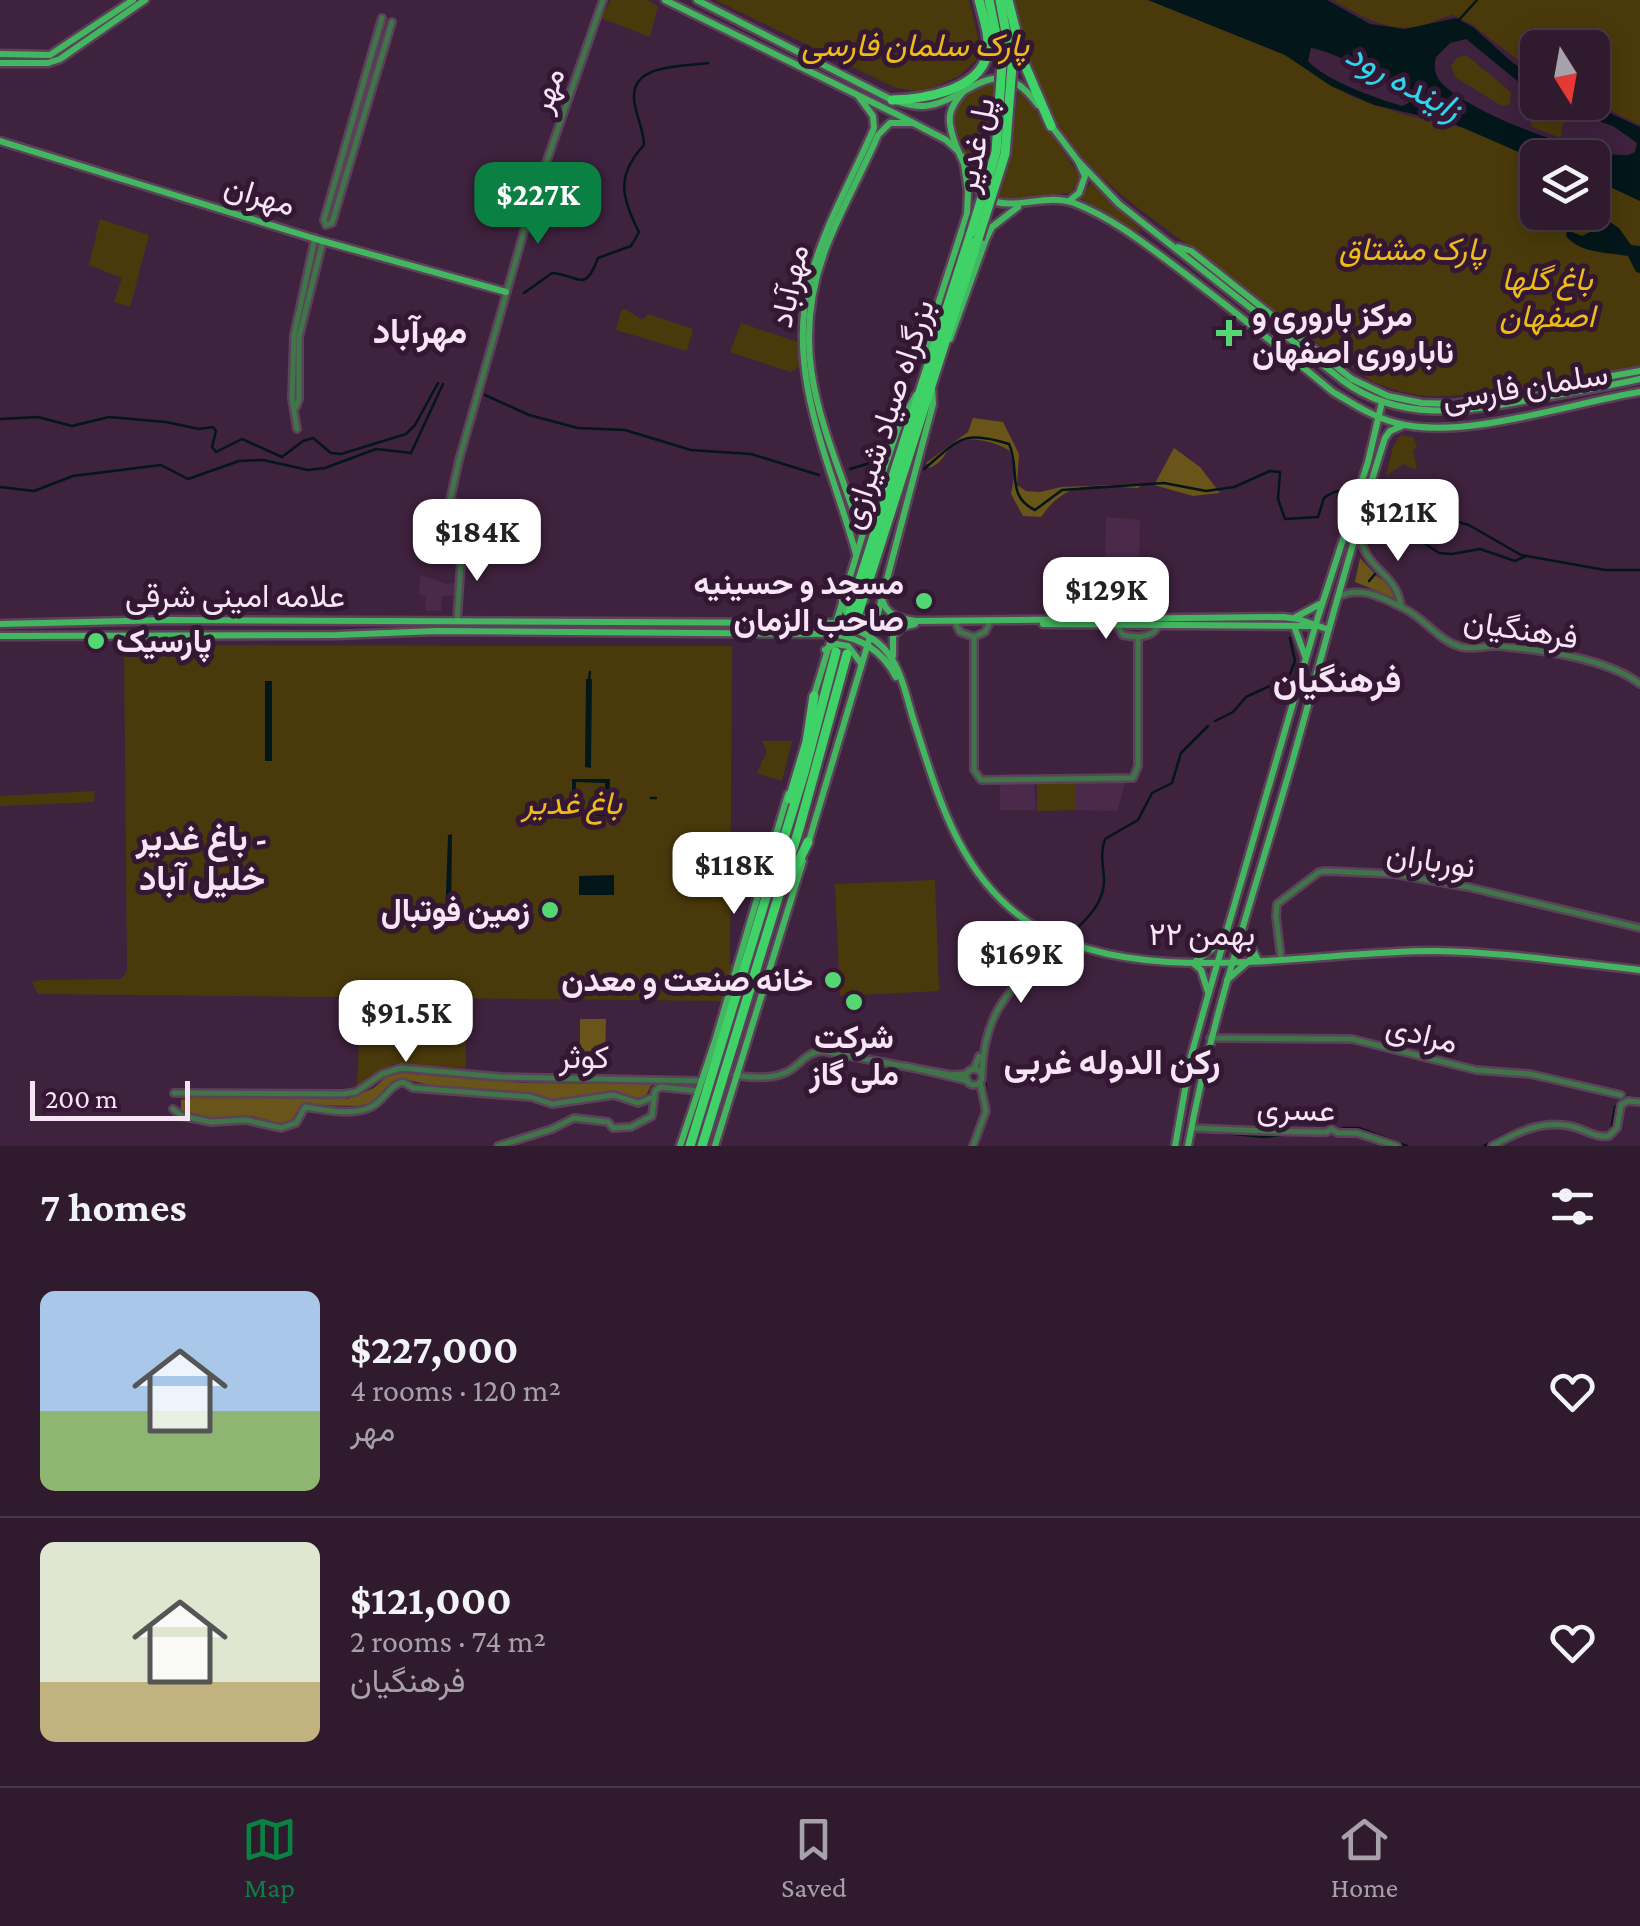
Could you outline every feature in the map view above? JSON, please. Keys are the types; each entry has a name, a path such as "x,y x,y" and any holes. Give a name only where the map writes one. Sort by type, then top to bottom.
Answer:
{"highway":[{"path":"892,100 931,98 980,69 988,52 979,0"},
{"name":"پل غدیر","path":"989,0 1006,65"},
{"name":"پل غدیر","path":"975,236 1000,126 1006,65 1000,0"},
{"path":"1008,0 1024,63 1051,126"},
{"name":"بزرگراه صیاد شیرازی","path":"854,612 975,236"},
{"path":"690,1146 768,894 834,651"},
{"path":"702,1146 774,910 834,651"},
{"path":"768,894 772,865 807,742 814,696"},
{"path":"774,910 808,842"}],"main road":[{"path":"0,54 50,55 132,0"},
{"path":"0,63 60,60 145,0"},
{"path":"666,0 946,140 962,155 968,191 967,215 932,323 928,380 933,404 870,637 715,1146"},
{"path":"697,0 892,100 925,106 967,88 992,79 1023,86 1085,176 1084,185 1069,201 998,204 985,198 949,122 954,104 967,88"},
{"path":"859,96 873,116 877,130 890,123 913,124"},
{"name":"مهرآباد","path":"856,554 847,506 803,374 802,324 816,257 877,130"},
{"name":"مهران","path":"0,141 319,240 506,292"},
{"name":"سلمان فارسی","path":"1078,161 1119,204 1342,380 1382,402 1446,413 1491,402 1640,379"},
{"name":"سلمان فارسی","path":"1069,201 1135,236 1334,392 1391,421 1448,428 1640,392"},
{"path":"834,651 832,634 838,613 900,424 928,380 992,227 1023,204"},
{"path":"967,215 982,216 992,227"},
{"path":"1135,236 1146,231 1144,223"},
{"path":"1150,248 1150,238 1160,236"},
{"path":"1172,245 1191,251 1365,386 1388,396 1442,405 1491,402 1640,371"},
{"path":"1176,1144 1206,1004 1382,402"},
{"path":"1188,1146 1210,1038 1326,629 1395,406"},
{"path":"1365,411 1374,421 1375,433"},
{"path":"1387,434 1414,425"},
{"path":"1375,433 1383,427 1387,434"},
{"name":"مهرآباد","path":"847,506 856,518 866,520"},
{"path":"882,596 893,615 916,621 1293,622 1326,629"},
{"path":"890,662 892,638 902,627 1293,622 1324,599"},
{"path":"842,600 851,617 877,613"},
{"path":"825,622 838,613"},
{"path":"332,621 332,635"},
{"path":"680,621 680,632"},
{"name":"علامه امینی شرقی","path":"0,624 825,622 870,637 886,651 908,702"},
{"path":"1293,622 1306,661"},
{"name":"علامه امینی شرقی","path":"0,636 437,631 815,633 870,637"},
{"path":"815,633 834,651"},
{"path":"870,637 890,662"},
{"path":"680,1146 756,909 814,696 836,644 848,646 862,664"},
{"path":"862,664 872,656 890,662"},
{"path":"1303,674 1315,676"},
{"name":"۲۲ بهمن","path":"908,702 944,814 968,862 998,898 1025,920 1067,944 1129,959 1193,963 1434,951 1640,970"},
{"path":"1234,912 1246,915"},
{"path":"1226,981 1255,959 1242,930"},
{"path":"1209,994 1201,970 1193,963 1226,937"},
{"path":"1206,1004 1219,1006"}],"street":[{"name":"مهر","path":"449,505 534,196 604,1"},
{"path":"382,18 324,220 326,225 332,223 342,193 392,22"},
{"path":"296,429 299,336 319,240"},
{"name":"مهر","path":"453,484 462,512 457,520"},
{"path":"457,621 461,546 457,520 446,515 449,505 458,505"},
{"name":"فرهنگیان","path":"1358,526 1366,556 1396,584 1401,607"},
{"name":"فرهنگیان","path":"1338,597 1361,592 1401,607 1463,648 1501,646 1568,658 1606,666 1640,684"},
{"path":"956,624 960,632 974,637 985,632 989,624"},
{"path":"1116,624 1123,635 1138,637 1152,634 1159,624"},
{"path":"974,637 974,770 981,780 1134,778 1138,766 1138,637"},
{"name":"نورباران","path":"1281,958 1278,904 1319,872 1334,870 1394,874 1462,886 1640,928"},
{"path":"974,1146 986,1111 981,1078 988,1027 1000,1005 1056,939"},
{"path":"967,1078 978,1062 986,1024 1023,976"},
{"name":"مرادی","path":"1210,1038 1352,1039 1476,1070 1530,1074 1621,1094"},
{"path":"735,1075 757,1077 786,1072 814,1051 904,1065 967,1078 974,1084 981,1078"},
{"name":"کوثر","path":"174,1093 343,1094 356,1092 382,1074 401,1068 501,1077 702,1082"},
{"path":"974,1068 981,1078"},
{"path":"173,1109 182,1116 210,1122 246,1120 281,1128 296,1123 305,1108 370,1108 393,1084 404,1082 413,1088 531,1097 552,1104 614,1094 638,1103 654,1097"},
{"path":"498,1146 574,1118 608,1122 613,1128 631,1127 652,1116 655,1090 660,1087 698,1092"},
{"path":"1492,1146 1533,1124 1571,1126 1595,1136 1609,1136 1617,1128 1619,1108 1624,1102 1640,1102"},
{"name":"عسری","path":"1192,1128 1266,1132 1332,1129 1338,1134 1357,1133 1397,1146"}],"shaded area":[{"path":"973,418 1003,422 1019,454 1017,485 1026,491 1061,487 1143,484 1138,488 1083,487 1061,496 1041,517 1023,516 1011,494 1015,471 1010,451 1005,448 982,440 959,441 934,466 929,468 926,463 968,432"},
{"path":"1174,448 1200,467 1220,493 1193,496 1154,485"},
{"path":"1106,517 1140,520 1136,566 1105,566"},
{"path":"1360,558 1392,586 1394,598 1355,582"},
{"path":"1105,571 1139,572 1136,613 1104,612"},
{"path":"420,575 447,584 457,582 456,595 442,596 441,611 425,611 426,596 419,595"},
{"path":"1000,783 1034,783 1036,810 1000,810"},
{"path":"1076,783 1125,783 1117,811 1076,810"},
{"path":"580,1019 606,1019 605,1054 580,1054"},
{"path":"388,1075 522,1083 652,1084 645,1097 637,1099 615,1091 555,1101 404,1079 393,1081 371,1103 302,1105 293,1120 282,1124 252,1116 217,1119 181,1111 181,1100 198,1097 348,1099 374,1088"}],"green space":[{"path":"611,0 647,0 658,6 650,37 601,18"},
{"name":"پارک سلمان فارسی","path":"715,0 969,0 980,45 977,59 959,76 923,92 896,88"},
{"name":"پارک مشتاق","path":"1015,0 1148,0 1285,55 1352,97 1405,115 1476,131 1520,152 1520,230 1610,230 1610,187 1640,201 1640,366 1483,395 1482,392 1426,396 1373,382 1104,179 1067,139 1052,116 1024,44"},
{"path":"1333,0 1640,0 1640,125 1610,110 1610,30 1520,30 1520,62 1473,25 1453,15 1404,28 1372,20"},
{"path":"1466,55 1511,92 1510,104 1502,106 1455,77 1451,66"},
{"path":"997,83 990,150 979,186 959,139 956,108 962,96 975,87"},
{"path":"1018,90 1079,175 1070,193 997,200 1012,146"},
{"path":"1531,120 1567,120 1562,126 1561,138 1532,127"},
{"path":"1091,183 1140,229 1139,232 1080,198"},
{"path":"100,219 149,235 130,307 114,302 122,278 89,265"},
{"path":"625,309 642,320 648,314 693,329 687,351 616,330"},
{"path":"741,323 798,342 799,366 791,372 730,352"},
{"path":"1401,435 1413,437 1417,470 1403,464 1386,476 1393,447"},
{"name":"باغ غدیر","path":"124,645 732,646 730,964 738,965 727,1001 38,994 32,982 121,979 127,971"},
{"path":"762,741 792,741 782,781 757,773 767,751"},
{"path":"1037,783 1076,783 1076,810 1037,811"},
{"path":"95,791 94,802 0,806 0,796"},
{"path":"935,880 939,991 840,996 835,884"},
{"path":"360,1018 466,1019 466,1068 394,1064 357,1086"}],"water":[{"name":"زاینده رود","path":"1148,0 1327,0 1370,24 1405,29 1456,18 1473,27 1520,67 1520,83 1466,39 1450,43 1436,57 1439,80 1474,106 1555,140 1520,140 1520,153 1452,123 1374,105 1331,86 1285,55","holes":["1311,48 1381,78 1409,103 1402,106 1352,88 1308,61"]},
{"path":"1610,113 1640,127 1640,201 1610,187 1610,154 1629,155 1635,152 1637,143 1613,126 1596,120 1610,120"},
{"path":"1610,222 1631,245 1640,246 1640,273 1628,256 1587,249 1572,242 1566,236 1567,230 1582,236 1594,230 1610,230"},
{"path":"586,679 592,679 591,768 585,767"},
{"path":"265,681 272,681 272,761 265,761"},
{"path":"572,779 610,779 609,816 572,816 572,799 577,799 577,812 604,811 605,783 576,782 576,794 572,794"},
{"path":"452,834 451,922 445,922 448,835"},
{"path":"614,875 614,895 579,895 579,876"}],"waterway":[{"path":"1458,21 1477,0"},
{"path":"524,293 552,273 585,279 598,258 631,246 639,232 625,197 625,176 644,145 634,103 636,86 651,72 708,63"},
{"path":"0,419 38,417 72,426 109,417 166,422 199,429 213,427 216,431 212,447 216,452 242,439 282,457 313,438 331,453 341,454 406,434 438,383"},
{"path":"0,487 34,491 73,476 161,465 188,479 239,461 263,460 308,470 325,468 376,449 411,453 443,384"},
{"path":"485,395 529,415 578,428 625,430 691,450 751,454 819,475"},
{"path":"924,469 962,440 981,438 1009,444 1017,490 1035,510 1062,490 1164,483 1206,491 1234,487 1270,471 1280,472 1278,499 1285,519 1318,517 1324,498 1337,491 1350,492"},
{"path":"850,469 880,464"},
{"path":"1392,503 1469,525 1521,555 1605,570 1640,570"},
{"path":"1414,536 1439,553 1480,549 1515,561 1526,556"},
{"path":"1402,539 1406,538"},
{"path":"1369,581 1376,573"},
{"path":"1215,721 1233,712 1246,697 1289,677 1295,661 1290,638"},
{"path":"589,679 590,672"},
{"path":"1072,933 1102,895 1105,839 1138,820 1152,793 1172,783 1181,753 1208,726"},
{"path":"651,798 656,798"},
{"path":"1022,982 1056,947"},
{"path":"977,1146 988,1111 984,1072"},
{"path":"1607,1135 1615,1107 1627,1097 1640,1098"},
{"path":"1484,1146 1538,1124 1565,1123 1594,1132"},
{"path":"1343,1128 1359,1128 1407,1146"},
{"path":"1204,1131 1264,1137 1290,1134"},
{"path":"1298,1134 1322,1135"}],"tunnel":[{"path":"837,651 850,611"}],"place":[{"name":"مرکز باروری و ناباروری اصفهان","path":"1229,333"},
{"name":"مسجد و حسینیه صاحب الزمان","path":"924,601"},
{"name":"پارسیک","path":"96,641"},
{"name":"زمین فوتبال","path":"550,910"},
{"name":"خانه صنعت و معدن","path":"833,980"},
{"name":"شرکت ملی گاز","path":"854,1002"}],"district":[{"name":"مهرآباد","path":"420,331"},
{"name":"فرهنگیان","path":"1337,680"},
{"name":"باغ غدیر - خلیل آباد","path":"202,858"},
{"name":"رکن الدوله غربی","path":"1112,1062"}],"park label":[{"name":"باغ گلها اصفهان","path":"1547,298"}]}
